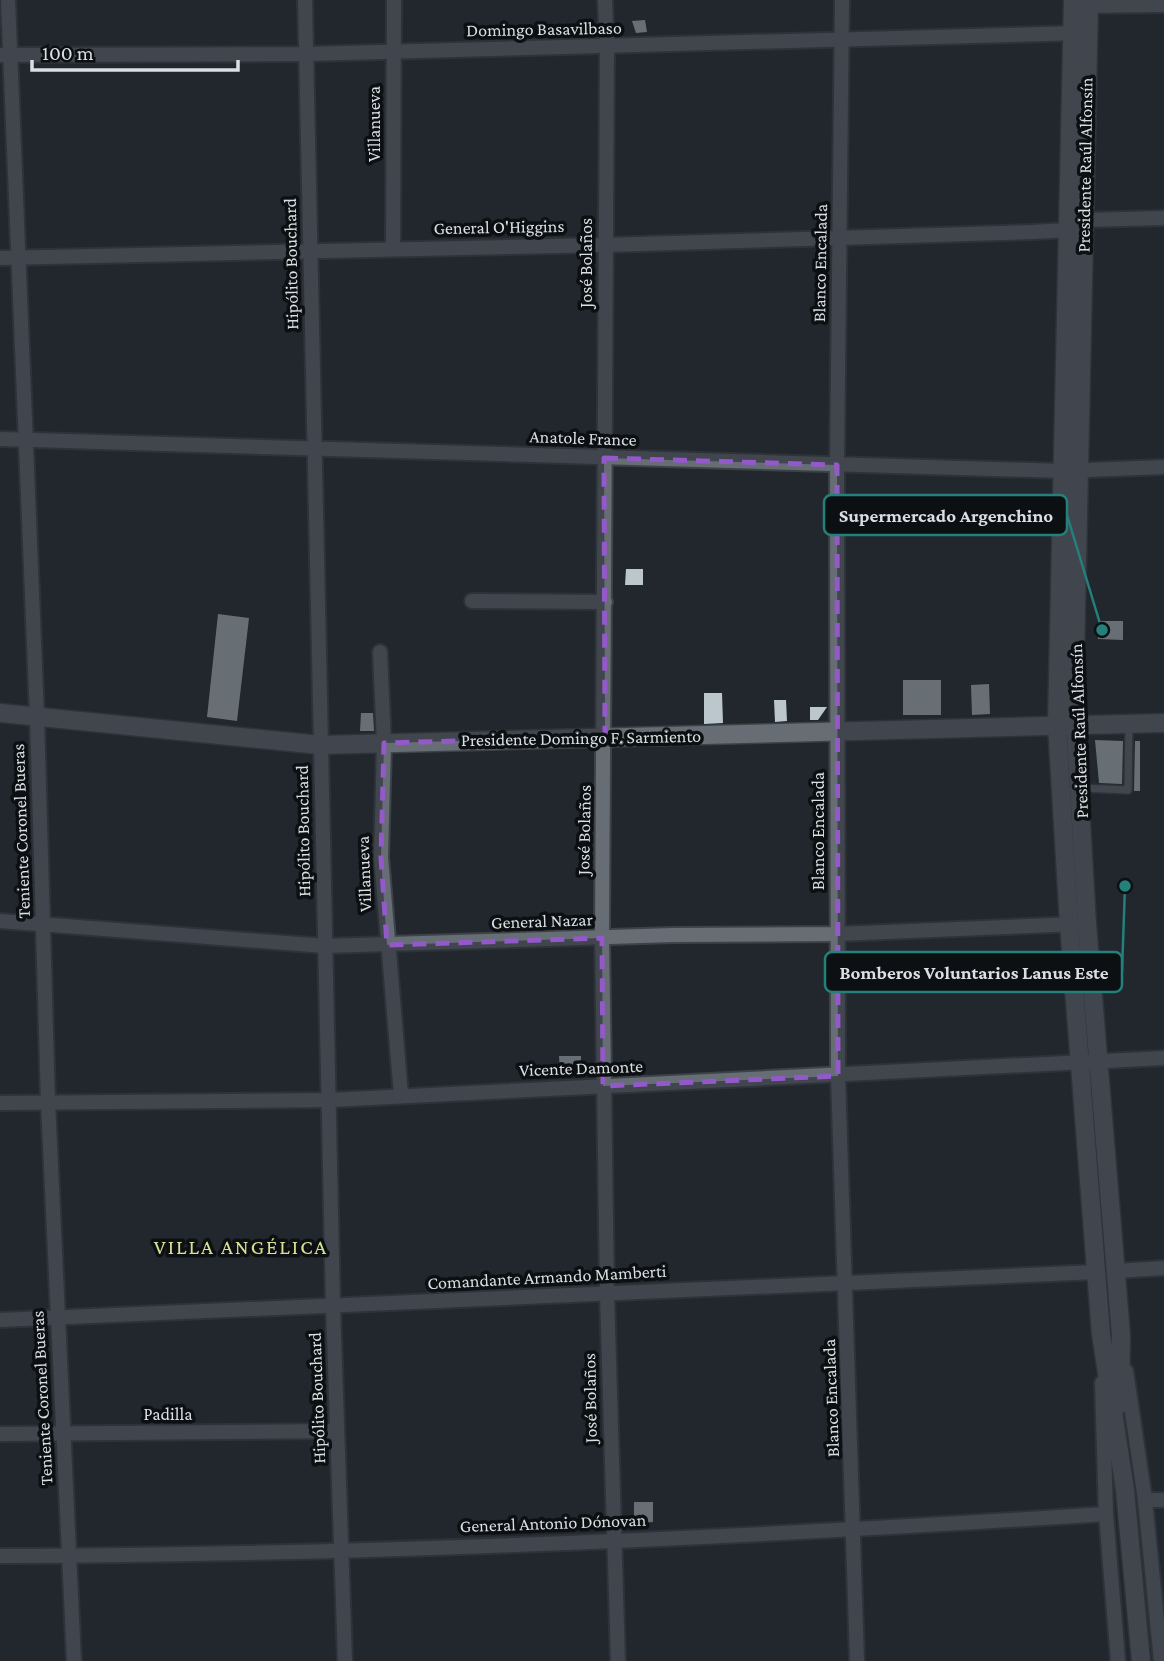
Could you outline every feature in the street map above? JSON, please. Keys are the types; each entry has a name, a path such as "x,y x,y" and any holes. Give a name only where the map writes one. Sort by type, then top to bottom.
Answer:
{"main road":[{"name":"Presidente Raúl Alfonsín","path":"1081,3 1066,725 1089,1061 1101,1334 1125,1490 1141,1661"},
{"name":"Presidente Domingo F. Sarmiento","path":"0,713 320,745 1164,723"},
{"name":"Presidente Raúl Alfonsín","path":"1066,725 1080,788 1078,924"},
{"name":"Presidente Raúl Alfonsín","path":"1089,1061 1116,1271 1121,1335 1120,1453"}],"street":[{"name":"Teniente Coronel Bueras","path":"8,0 5,56 20,256 48,1102 74,1661"},
{"name":"Hipólito Bouchard","path":"305,0 333,1306 345,1661"},
{"name":"Villanueva","path":"393,247 394,0"},
{"name":"José Bolaños","path":"605,0 603,1086 618,1661"},
{"name":"Blanco Encalada","path":"842,0 836,732 838,1076 847,1282 857,1661"},
{"path":"1081,3 1164,5"},
{"name":"Domingo Basavilbaso","path":"5,56 307,54 1080,33"},
{"name":"General O'Higgins","path":"0,258 393,247 605,245 1076,225 1164,218"},
{"name":"Anatole France","path":"0,439 837,465 1070,470 1164,467"},
{"path":"472,601 605,602"},
{"name":"Villanueva","path":"380,652 384,743 381,857 401,1095"},
{"name":"General Nazar","path":"0,921 325,946 838,934 1078,924"},
{"name":"Vicente Damonte","path":"0,1103 330,1100 1164,1058"},
{"path":"1116,1271 1164,1268"},
{"name":"Comandante Armando Mamberti","path":"0,1320 1097,1272"},
{"name":"Presidente Raúl Alfonsín","path":"1101,1334 1106,1514 1118,1661"},
{"name":"Presidente Raúl Alfonsín","path":"1121,1335 1145,1500 1161,1661"},
{"name":"Padilla","path":"0,1434 337,1432"},
{"path":"1145,1500 1164,1500"},
{"name":"General Antonio Dónovan","path":"0,1556 613,1541 855,1531 1106,1514"}],"lane":[{"path":"1080,788 1128,790 1129,724"}],"highlighted area":[{"path":"604,458 837,465 838,1076 603,1086 602,938 387,945 381,857 384,743 605,737"}],"building":[{"path":"645,20 647,32 636,33 632,21"},
{"path":"626,569 643,569 643,585 625,585"},
{"path":"218,614 249,618 237,721 207,717"},
{"path":"1098,621 1123,621 1123,640 1098,639"},
{"path":"903,680 941,680 941,715 903,715"},
{"path":"989,684 990,714 972,715 971,685"},
{"path":"704,693 722,693 723,723 704,724"},
{"path":"774,700 786,700 787,721 775,722"},
{"path":"810,707 827,707 818,720 810,720"},
{"path":"361,713 373,713 374,731 360,731"},
{"path":"1095,740 1123,741 1122,784 1099,783"},
{"path":"1135,741 1140,741 1140,791 1134,791"},
{"path":"559,1056 581,1056 581,1074 560,1074"},
{"path":"634,1502 653,1502 653,1522 634,1523"}],"place":[{"name":"Supermercado Argenchino","path":"1102,630"},
{"name":"Bomberos Voluntarios Lanus Este","path":"1125,886"}],"district":[{"name":"VILLA ANGÉLICA","path":"241,1247"}]}
